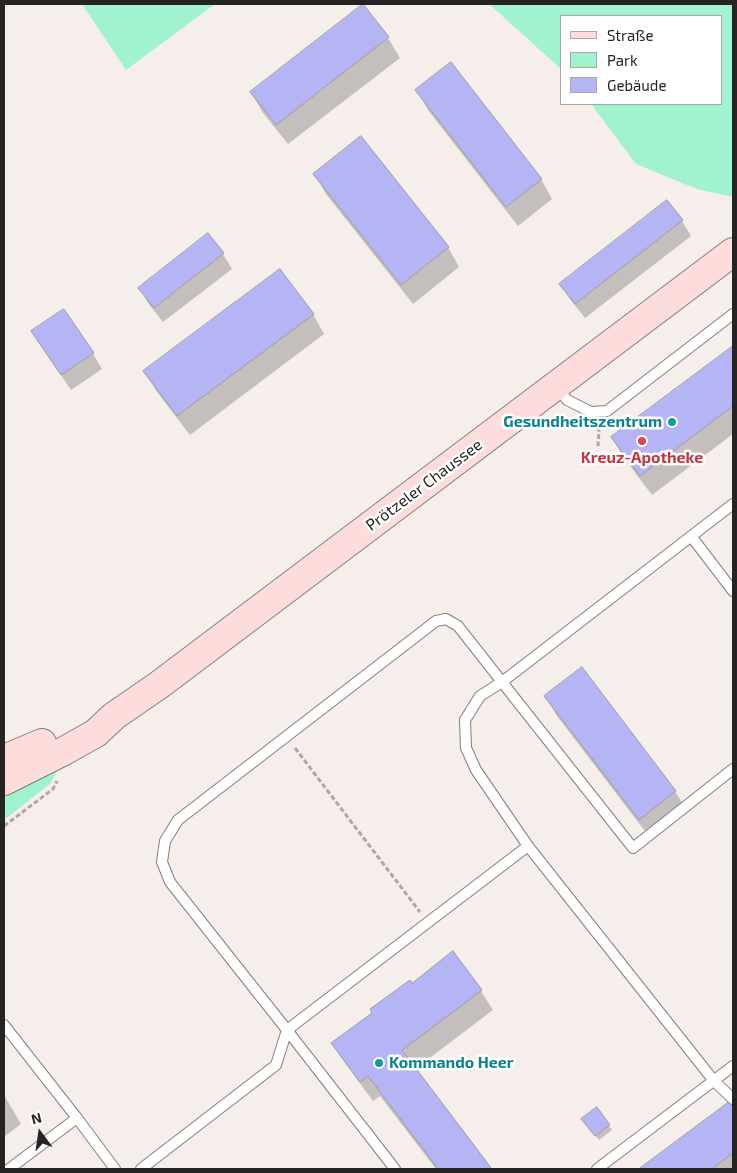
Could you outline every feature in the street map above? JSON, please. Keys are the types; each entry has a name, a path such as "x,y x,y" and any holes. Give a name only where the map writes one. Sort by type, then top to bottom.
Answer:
{"main road":[{"name":"Prötzeler Chaussee","path":"4,781 96,733 114,716 159,685 733,252"},
{"name":"Prötzeler Chaussee","path":"4,759 114,716"}],"lane":[{"path":"555,386 567,400 591,412 607,411 733,314"},
{"path":"733,504 502,682 480,696 465,720 466,748 476,770 528,846 714,1080 733,1099"},
{"path":"691,536 733,591"},
{"path":"395,1169 170,882 162,862 165,841 178,820 436,621 446,620 458,626 634,848 733,768"},
{"path":"141,1169 276,1065 287,1030 528,846"},
{"path":"4,1025 78,1118 115,1169"},
{"path":"597,1169 733,1066"},
{"path":"9,1169 78,1118"}],"path":[{"path":"286,736 428,922"},
{"path":"4,826 53,789"}],"green space":[{"path":"82,4 215,4 126,70"},
{"path":"489,4 733,4 733,197 697,189 636,164 592,105 722,105 722,15 560,15 560,68"},
{"path":"63,760 50,784 4,820 4,787"}],"building":[{"path":"363,4 389,37 276,125 250,92"},
{"path":"451,62 542,179 506,207 415,90"},
{"path":"361,136 449,247 401,285 313,174"},
{"path":"667,200 683,220 575,304 559,284"},
{"path":"208,233 224,253 154,308 138,288"},
{"path":"280,269 314,314 177,416 143,371"},
{"path":"64,309 94,353 61,375 31,331"},
{"name":"Gesundheitszentrum","path":"733,346 733,406 640,476 611,437"},
{"path":"582,667 676,791 639,820 544,696"},
{"name":"Kommando Heer","path":"453,951 482,990 402,1050 492,1169 438,1169 368,1076 360,1082 331,1043 372,1013 370,1009 410,980 412,983"},
{"path":"733,1099 733,1153 712,1169 639,1169"},
{"path":"597,1107 610,1125 595,1136 581,1119"}],"place":[{"name":"Gesundheitszentrum","path":"672,422"},
{"name":"Kreuz-Apotheke","path":"642,441"},
{"name":"Kommando Heer","path":"379,1063"}]}
